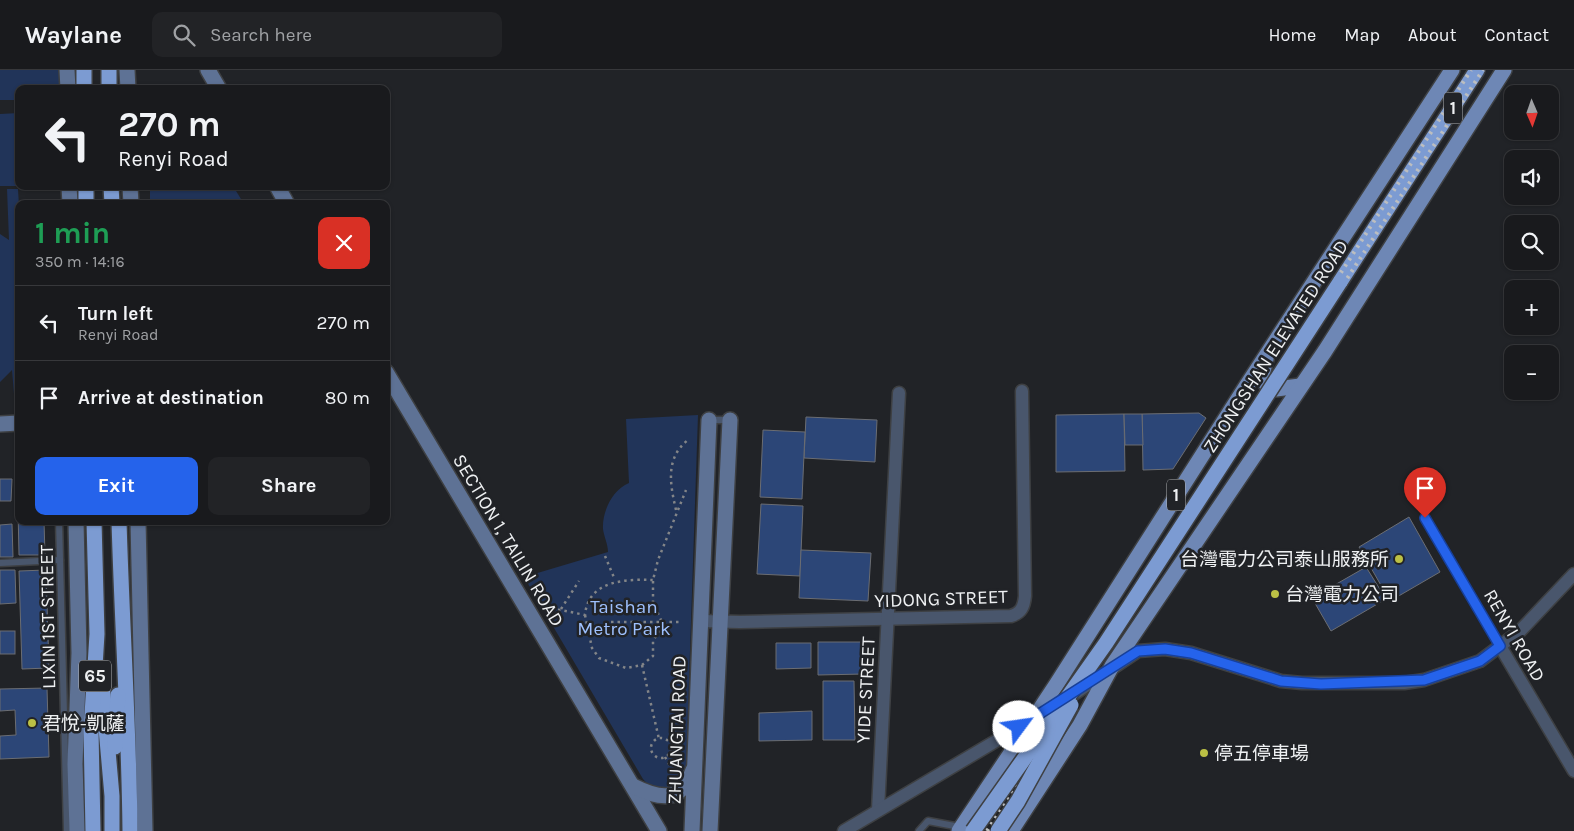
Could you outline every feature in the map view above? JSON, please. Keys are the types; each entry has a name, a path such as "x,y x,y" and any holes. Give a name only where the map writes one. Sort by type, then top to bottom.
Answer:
{"highway":[{"path":"84,70 84,85"},
{"path":"109,70 109,85"},
{"name":"ZHONGSHAN ELEVATED ROAD","path":"998,831 1018,801 1106,643 1477,70"},
{"name":"65","path":"94,525 97,634 91,731 94,831"},
{"name":"65","path":"119,525 122,634 129,734 130,831"},
{"path":"97,634 112,796"},
{"path":"112,831 112,796 122,634"},
{"name":"ZHONGSHAN ELEVATED ROAD","path":"964,830 1106,643"}],"main road":[{"name":"1","path":"964,830 1268,352 1452,70"},
{"name":"1","path":"1011,831 1080,725 1112,666 1325,351 1504,70"},
{"path":"1268,352 1262,375 1266,384 1276,389 1300,386"}],"street":[{"path":"67,70 68,85"},
{"path":"127,70 128,85"},
{"path":"208,70 217,85"},
{"name":"SECTION 1, TAILIN ROAD","path":"390,388 660,831"},
{"name":"YIDONG STREET","path":"701,621 1011,616 1022,610 1025,596 1022,391"},
{"name":"YIDE STREET","path":"878,810 899,393"},
{"name":"ZHUANGTAI ROAD","path":"692,831 709,420"},
{"name":"ZHUANGTAI ROAD","path":"710,831 730,420"},
{"path":"0,424 15,423"},
{"path":"76,525 79,653 75,764 77,831"},
{"path":"138,525 145,831"},
{"path":"844,831 1034,718 1138,651 1165,649 1191,653 1281,681 1321,684 1404,683 1446,675 1480,661 1520,631 1574,574"},
{"name":"RENYI ROAD","path":"1500,646 1574,771"},
{"path":"633,786 654,796 667,796 681,790 689,782 694,766"}],"lane":[{"path":"709,420 730,420"},
{"name":"RENYI ROAD","path":"1425,518 1500,646"},
{"name":"LIXIN 1ST STREET","path":"59,525 67,831"},
{"path":"0,563 60,560"},
{"path":"918,831 928,821 964,830"}],"path":[{"path":"676,511 672,489 673,462 677,448 688,440"},
{"path":"653,580 615,580 599,590 586,606 585,615 592,648 599,658 626,668 642,665 653,656 653,641 661,628 662,622 653,604 653,580 658,560 686,490"},
{"path":"604,556 615,580"},
{"path":"561,610 579,581"},
{"path":"545,609 585,615"},
{"path":"611,622 681,622"},
{"path":"642,665 659,739"},
{"path":"659,739 668,741 671,746 670,753 665,757 656,756 652,751 652,745 659,739"},
{"path":"665,757 674,773"}],"green space":[{"path":"0,70 63,70 63,85 15,85 15,100 0,100"},
{"path":"15,113 15,186 0,186 0,114"},
{"path":"7,189 15,189 18,190 19,200 15,200 15,394 12,370 0,382 0,234 9,240"},
{"path":"150,190 235,190 242,200 150,200"},
{"name":"Taishan Metro Park","path":"698,415 686,769 683,777 673,788 662,791 655,789 643,779 524,577 608,552 603,529 606,509 613,496 629,483 626,419"}],"building":[{"path":"1199,413 1206,418 1173,469 1143,470 1142,414"},
{"path":"1124,414 1125,471 1056,472 1056,415"},
{"path":"1124,414 1142,414 1143,445 1125,445"},
{"path":"806,417 877,420 875,462 804,458"},
{"path":"763,430 805,432 802,499 760,497"},
{"path":"0,479 12,479 11,501 0,501"},
{"path":"761,504 803,506 800,576 757,574"},
{"name":"台灣電力公司泰山服務所","path":"1409,517 1440,572 1390,601 1359,547"},
{"path":"12,524 13,557 0,557 0,525"},
{"path":"18,525 44,525 45,555 19,555"},
{"path":"801,550 871,553 868,601 799,598"},
{"path":"1366,567 1386,599 1331,631 1312,598"},
{"path":"0,570 15,570 16,603 0,604"},
{"path":"46,570 49,668 22,669 19,571"},
{"path":"0,631 15,631 15,654 0,654"},
{"path":"818,642 864,642 864,674 818,675"},
{"path":"776,643 811,643 811,668 776,669"},
{"path":"823,681 854,681 855,740 823,740"},
{"name":"君悅-凱薩","path":"47,688 49,757 0,759 0,736 16,735 15,710 0,711 0,689"},
{"path":"812,711 812,740 759,741 759,713"}],"railway":[{"path":"1272,380 1471,70"},
{"path":"987,831 1483,70"},
{"path":"1102,642 1181,520"}],"place":[{"name":"台灣電力公司泰山服務所","path":"1399,559"},
{"name":"台灣電力公司","path":"1275,594"},
{"name":"君悅-凱薩","path":"32,723"},
{"name":"停五停車場","path":"1204,753"}],"route":[{"path":"1019,727 1138,651 1165,649 1191,653 1281,681 1321,684 1404,683 1446,675 1480,661 1500,646 1425,518"}]}
